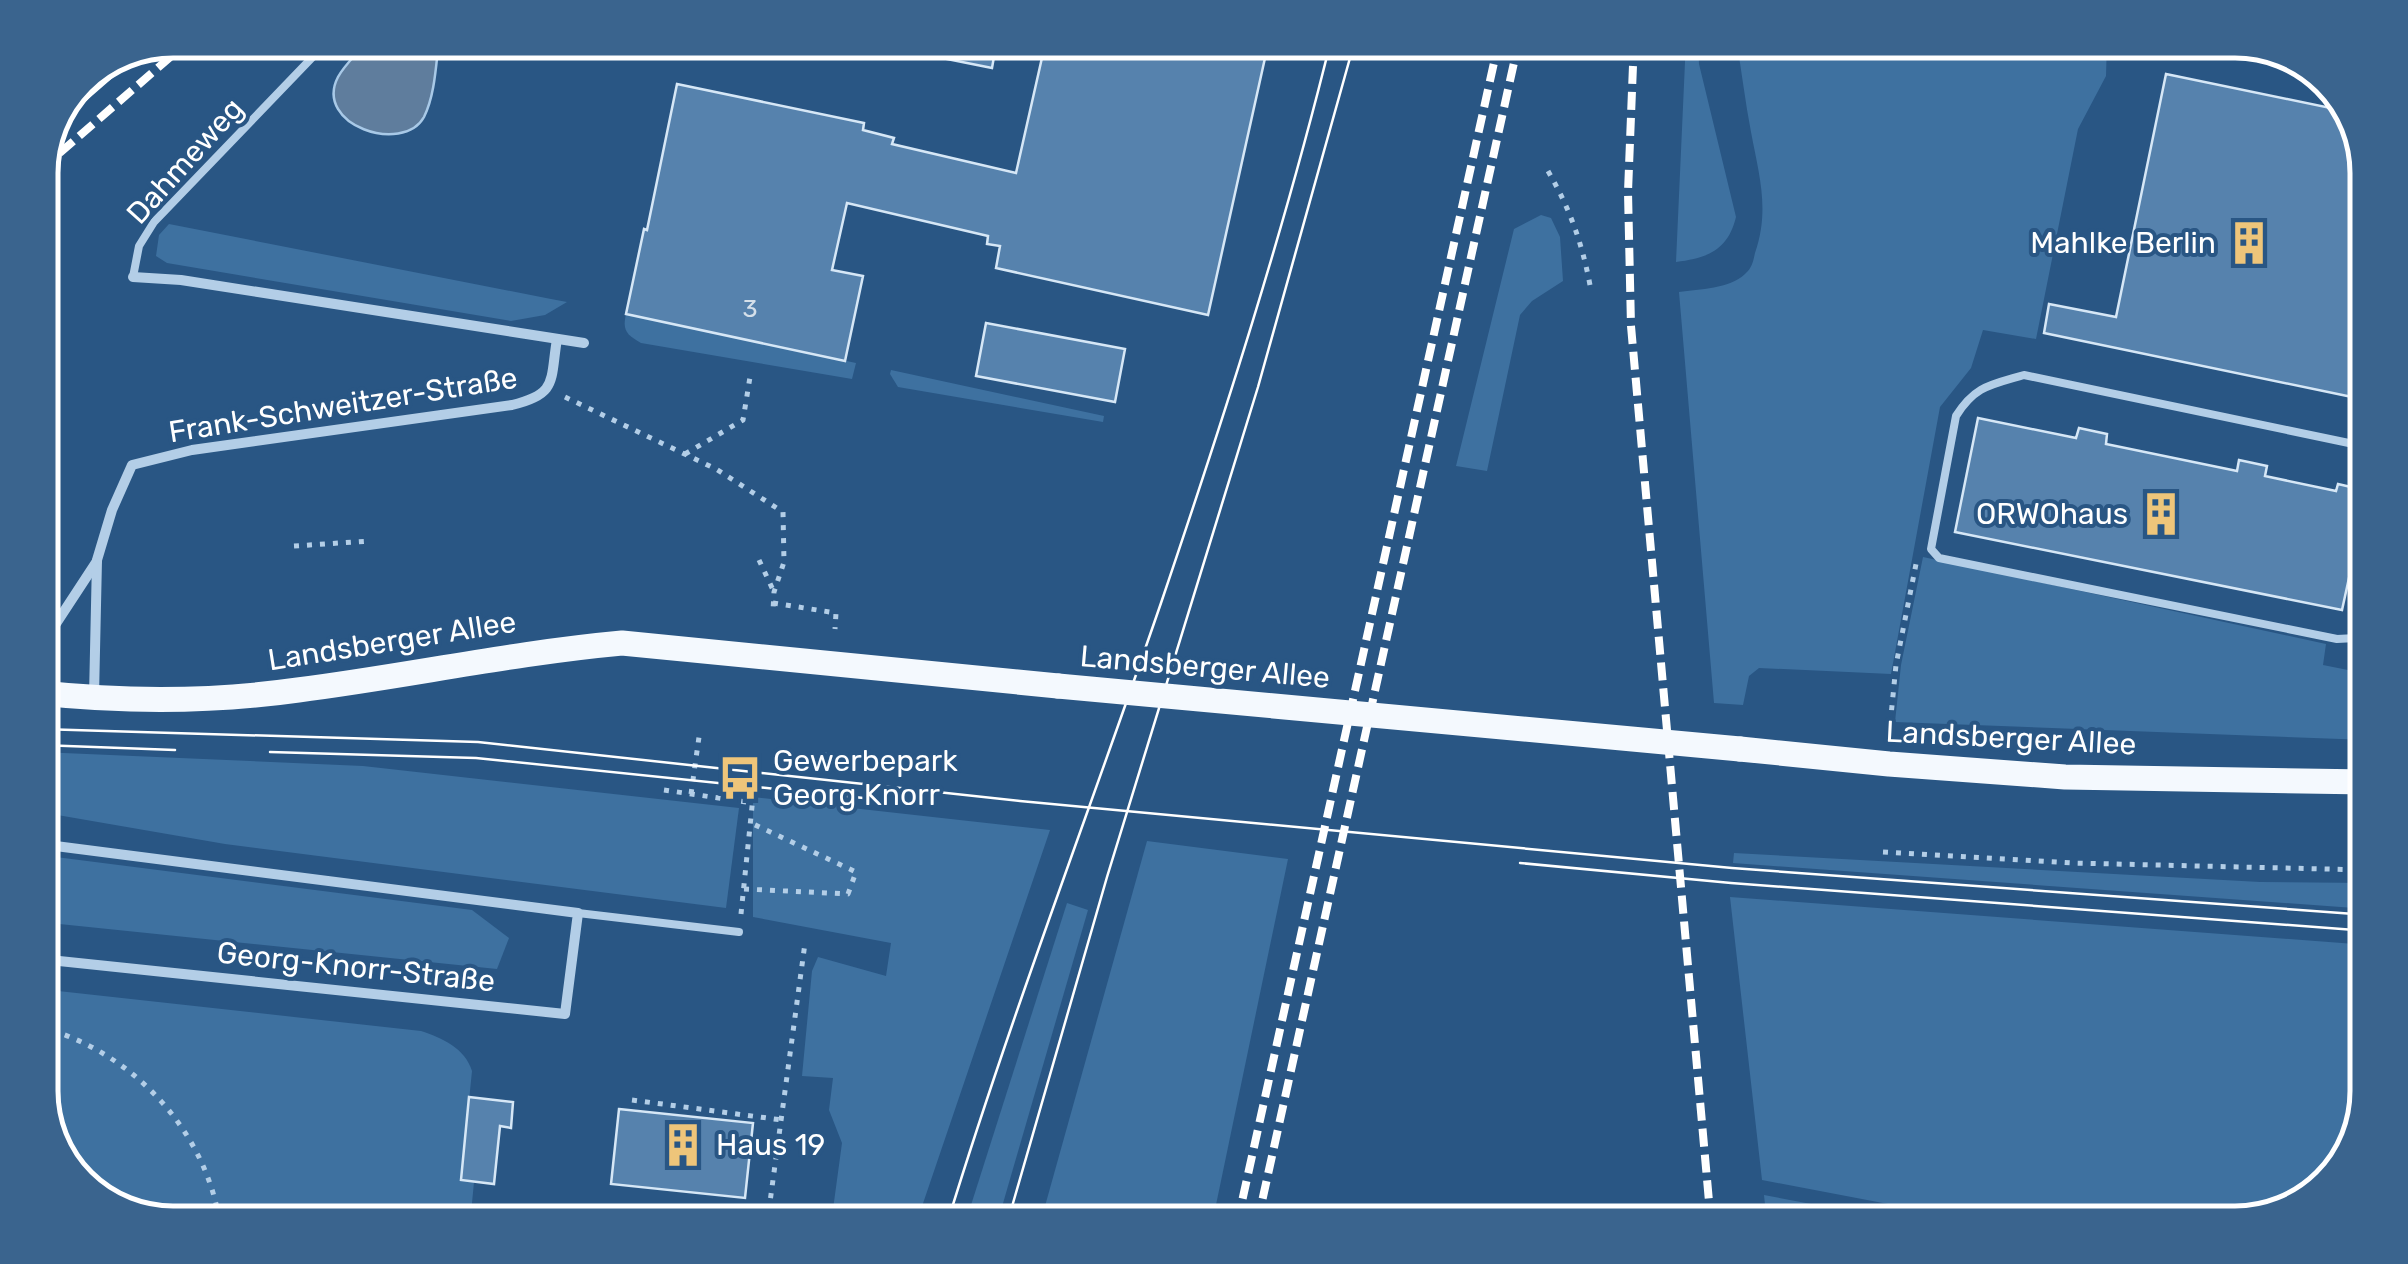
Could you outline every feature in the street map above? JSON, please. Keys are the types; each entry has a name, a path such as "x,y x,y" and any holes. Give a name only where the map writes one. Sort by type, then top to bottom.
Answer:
{"main road":[{"name":"Landsberger Allee","path":"58,694 194,699 299,690 556,649 622,643 1888,764 2064,777 2350,782"}],"street":[{"name":"Frank-Schweitzer-Straße","path":"133,277 181,280 584,343"},
{"name":"Frank-Schweitzer-Straße","path":"94,698 97,560 112,510 132,466 192,450 512,406 537,399 549,388 557,340"},
{"name":"Frank-Schweitzer-Straße","path":"58,620 97,560"},
{"path":"58,846 578,913"},
{"name":"Georg-Knorr-Straße","path":"58,961 565,1014 578,913"}],"lane":[{"name":"Dahmeweg","path":"133,277 139,246 154,222 311,58"},
{"path":"2350,443 2024,374 1979,388 1956,416 1930,549 1939,558 2337,639 2350,638"},
{"path":"578,913 739,932"}],"path":[{"path":"1548,172 1570,210 1584,250 1590,285"},
{"path":"685,454 743,420 750,371"},
{"path":"549,388 716,468 783,512 784,562 773,607 836,612 835,630"},
{"path":"294,546 370,541"},
{"path":"1890,739 1896,665 1918,556 1930,549"},
{"path":"758,560 774,592"},
{"path":"692,794 699,738"},
{"path":"779,759 822,767 824,752"},
{"path":"664,790 753,800 739,932"},
{"path":"744,889 848,894 856,872 750,824"},
{"path":"1883,852 2350,870"},
{"path":"770,1206 805,943"},
{"path":"58,1034 87,1044 118,1063 171,1112 206,1174 215,1206"},
{"path":"632,1100 782,1120"}],"shaded area":[{"path":"352,58 437,58 431,99 424,117 413,128 398,134 381,134 349,121 338,109 334,94 344,67"},
{"path":"1685,58 1699,58 1736,217 1722,245 1698,258 1676,262"},
{"path":"1739,58 2106,58 2106,76 2078,129 2036,339 1983,330 1971,368 1940,407 1891,674 1759,668 1749,676 1743,705 1714,703 1679,292 1731,283 1747,272 1762,222 1762,192"},
{"path":"1541,215 1551,218 1560,237 1563,281 1532,301 1520,315 1487,471 1456,466 1514,229"},
{"path":"169,224 567,302 545,315 511,321 167,263 156,256 159,235"},
{"path":"626,314 856,363 852,379 641,343 627,332"},
{"path":"891,370 1104,416 1103,422 898,387"},
{"path":"1923,557 2326,644 2323,665 2350,670 2350,739 1895,722 1901,665"},
{"path":"58,753 363,766 739,808 726,908 225,844 58,815"},
{"path":"753,797 1050,830 922,1206 833,1206 842,1143 829,1110 833,1078 802,1076 812,971 818,957 886,976 891,943 753,917"},
{"path":"1147,841 1288,859 1216,1206 1045,1206"},
{"path":"1734,853 2260,882 2350,883 2350,908 1733,863"},
{"path":"58,857 472,910 509,938 497,969 58,924"},
{"path":"1730,897 2350,944 2347,1121 2322,1167 2286,1195 2251,1206 1898,1206 1762,1180"},
{"path":"1067,903 1088,910 1002,1206 971,1206"},
{"path":"58,991 421,1031 445,1041 464,1056 472,1071 461,1180 474,1182 472,1206 157,1206 122,1195 86,1167 64,1129 58,1099"},
{"path":"1764,1195 1822,1206 1765,1206"}],"building":[{"path":"942,58 994,58 992,68"},
{"path":"1042,58 1265,58 1208,315 996,268 1000,246 987,244 988,236 847,203 832,270 863,276 845,361 626,314 677,84 864,123 863,130 894,138 892,144 1016,173"},
{"name":"Mahlke Berlin","path":"2166,74 2330,108 2344,135 2350,165 2350,397 2044,333 2049,304 2116,317"},
{"path":"986,323 1125,349 1115,402 976,376"},
{"name":"ORWOhaus","path":"1978,418 2076,438 2079,428 2107,434 2106,444 2237,471 2239,460 2267,466 2265,476 2336,491 2338,484 2350,487 2350,573 2342,610 1955,532"},
{"path":"469,1097 513,1102 511,1128 500,1126 494,1184 461,1180"},
{"name":"Haus 19","path":"619,1109 753,1123 745,1198 611,1184"}],"tram line":[{"path":"953,1206 997,1068 1208,463 1273,253 1326,58"},
{"path":"1012,1206 1107,877 1258,387 1350,58"},
{"path":"79,106 117,72"},
{"path":"58,730 478,742 1020,801 1732,868 2350,914"},
{"path":"58,746 175,750"},
{"path":"270,752 476,758 883,800"},
{"path":"1520,863 1731,883 2350,930"}],"railway":[{"path":"60,153 169,58"},
{"path":"1241,1206 1495,58"},
{"path":"1261,1206 1515,58"},
{"path":"1633,58 1628,192 1631,326 1709,1206"}],"place":[{"name":"Mahlke Berlin","path":"2249,243"},
{"name":"ORWOhaus","path":"2161,514"},
{"name":"Gewerbepark Georg Knorr","path":"740,778"},
{"name":"Haus 19","path":"683,1145"}]}
